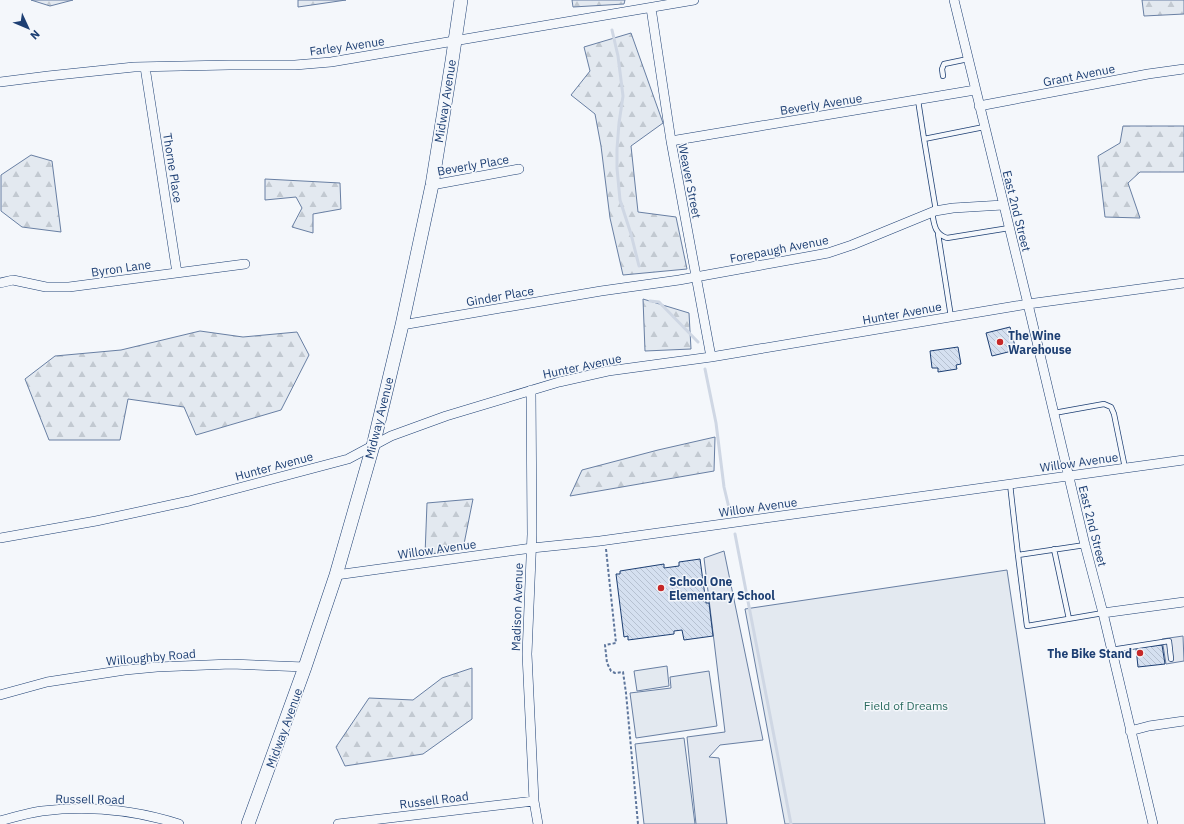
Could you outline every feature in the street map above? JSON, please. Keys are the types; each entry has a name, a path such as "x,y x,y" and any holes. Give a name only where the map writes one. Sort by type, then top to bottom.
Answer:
{"street":[{"name":"Midway Avenue","path":"248,824 306,667 336,575 373,446 402,325 432,185 460,0"},
{"name":"Farley Avenue","path":"0,82 145,67 294,65 331,62 694,0"},
{"name":"East 2nd Street","path":"954,0 1153,824"},
{"name":"Weaver Street","path":"651,8 671,141 711,358"},
{"name":"Thorne Place","path":"145,67 177,273"},
{"name":"Grant Avenue","path":"979,106 1148,74 1184,69"},
{"name":"Beverly Avenue","path":"671,141 975,90"},
{"name":"Beverly Place","path":"432,185 520,169"},
{"name":"Forepaugh Avenue","path":"601,292 696,277 828,253 852,245 934,211 1004,205"},
{"name":"Byron Lane","path":"0,283 13,280 46,286 70,287 245,264"},
{"name":"Hunter Avenue","path":"0,538 96,521 189,501 348,459 391,436 446,416 559,382 608,371 711,358 1028,304 1184,283"},
{"name":"Ginder Place","path":"402,325 601,292"},
{"name":"Madison Avenue","path":"531,390 532,548 527,654 534,800 538,824"},
{"name":"Willow Avenue","path":"336,575 532,548 600,541 1184,460"},
{"path":"1103,613 1184,602"},
{"name":"Willoughby Road","path":"0,695 47,682 124,670 231,664 306,667"},
{"path":"1130,730 1184,721"},
{"name":"Russell Road","path":"338,824 534,800"},
{"name":"Russell Road","path":"0,821 41,811 70,808 127,812 156,817 180,824"}],"lane":[{"path":"943,76 942,68 944,64 968,59"},
{"path":"918,100 935,226 938,233 951,317"},
{"path":"924,139 984,126"},
{"path":"938,233 947,238 1009,228"},
{"path":"1054,413 1104,404 1111,407 1114,414 1125,468"},
{"path":"1010,484 1027,626 1103,613"},
{"path":"1018,555 1085,545"},
{"path":"1054,549 1069,619"},
{"path":"1111,650 1168,642 1171,659"}],"path":[{"path":"606,549 616,643 605,645 607,663 611,671 615,673 623,672 638,824"}],"green space":[{"path":"31,0 73,0 50,6"},
{"path":"298,0 346,0 298,7"},
{"path":"572,0 625,0 624,4 573,7"},
{"path":"1142,0 1184,0 1184,14 1144,16"},
{"path":"631,33 663,123 631,146 638,212 676,217 687,269 623,275 610,218 601,146 595,114 571,95 590,71 584,47"},
{"path":"1123,126 1184,126 1184,172 1140,172 1128,183 1140,218 1105,217 1098,156 1120,143"},
{"path":"31,155 52,161 61,232 22,227 1,211 1,175"},
{"path":"265,179 340,183 341,209 313,214 313,233 292,227 302,208 296,197 265,200"},
{"path":"643,299 689,313 691,349 645,351"},
{"path":"200,331 243,337 297,332 309,355 281,410 196,435 184,407 128,399 120,440 49,440 25,379 55,356 121,350"},
{"path":"715,437 714,471 570,496 582,470"},
{"path":"473,499 463,549 425,555 427,503"},
{"name":"Field of Dreams","path":"1007,570 1045,824 785,824 745,609"},
{"path":"667,666 669,686 637,691 634,671"},
{"path":"472,668 472,719 423,754 345,766 336,747 369,698 413,700 442,678"},
{"path":"709,671 717,726 636,738 630,693 671,688 670,677"},
{"path":"684,738 695,824 644,824 635,744"}],"shaded area":[{"path":"724,551 763,740 720,745 709,757 719,758 727,824 696,824 687,737 725,732 704,558"},
{"path":"1183,636 1184,661 1166,664 1162,639"}],"building":[{"path":"1010,327 1016,350 992,356 986,333"},
{"path":"958,347 961,364 956,365 957,369 938,372 938,368 932,368 930,351"},
{"name":"School One Elementary School","path":"700,559 706,603 709,603 713,636 684,640 682,630 674,631 674,634 628,640 628,636 624,637 616,574 620,574 620,571 664,564 664,568 679,566 679,562"},
{"path":"1162,645 1165,664 1138,667 1136,648"}],"waterway":[{"path":"612,30 618,56 623,96 617,149 620,200 639,266"},
{"path":"650,301 659,302 698,342"},
{"path":"705,369 716,423 724,487 729,508"},
{"path":"735,534 791,824"}],"place":[{"name":"The Wine Warehouse","path":"1000,342"},
{"name":"School One Elementary School","path":"661,588"},
{"name":"The Bike Stand","path":"1140,653"}]}
